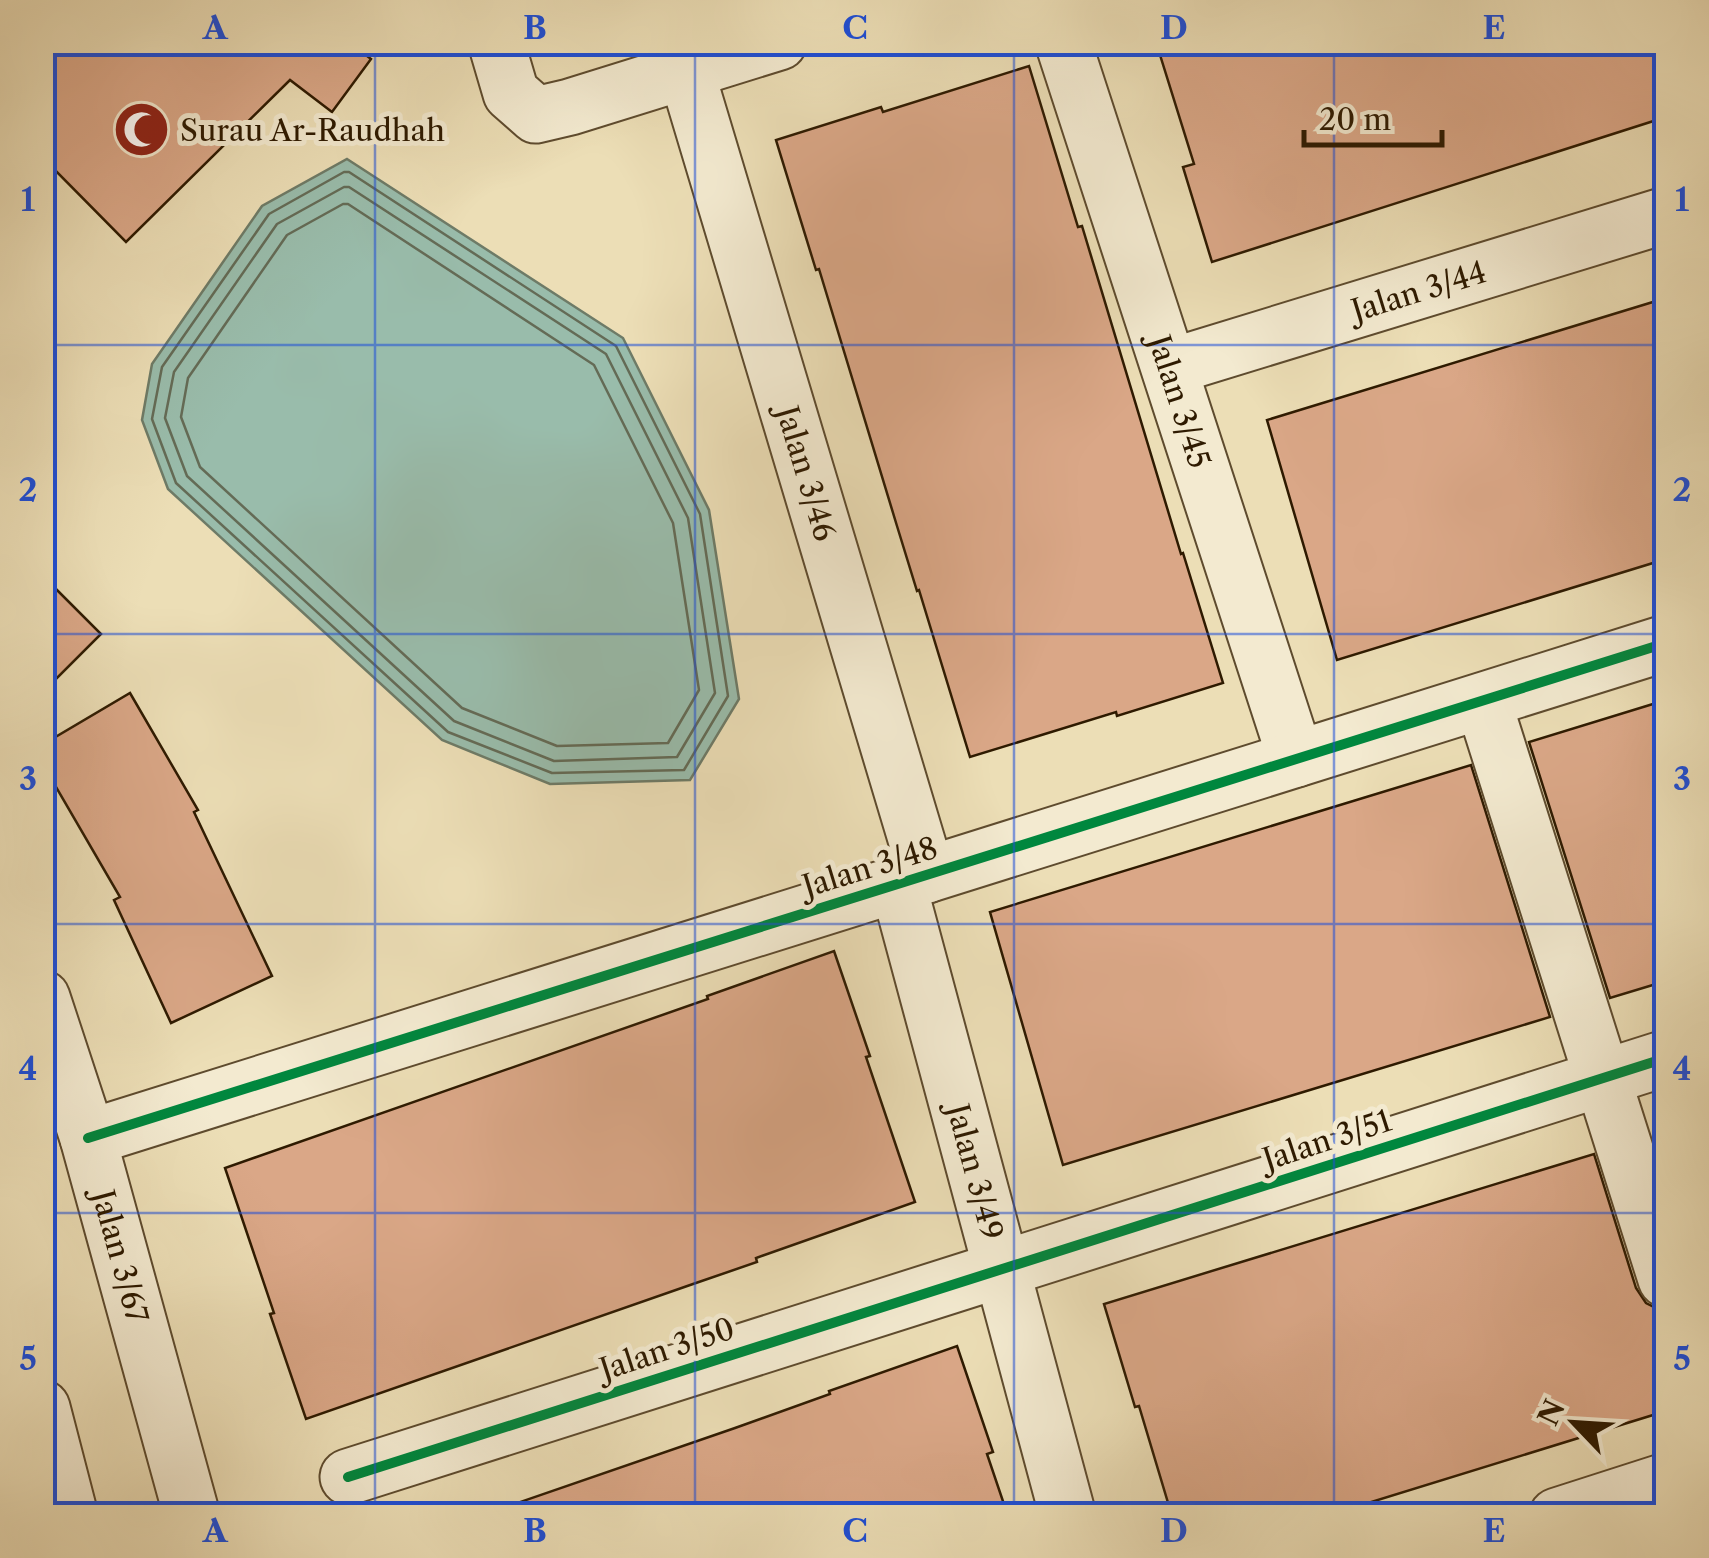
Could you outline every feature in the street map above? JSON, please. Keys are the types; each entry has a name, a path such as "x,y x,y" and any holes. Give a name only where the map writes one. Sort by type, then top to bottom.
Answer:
{"street":[{"path":"496,42 511,93 536,115 779,42"},
{"name":"Jalan 3/45","path":"1064,42 1296,759"},
{"name":"Jalan 3/46","path":"686,71 912,879"},
{"name":"Jalan 3/44","path":"1170,367 1666,214"},
{"name":"Jalan 3/48","path":"88,1138 1666,643"},
{"path":"1483,701 1666,1279"},
{"name":"Jalan 3/49","path":"912,879 1002,1269 1068,1516"},
{"name":"Jalan 3/67","path":"42,998 88,1138 192,1516"},
{"name":"Jalan 3/51","path":"1002,1269 1666,1058"},
{"name":"Jalan 3/50","path":"348,1477 1002,1269"},
{"path":"42,1408 70,1516"},
{"path":"1558,1516 1666,1481"}],"water":[{"path":"347,159 623,338 709,510 739,699 690,780 550,784 442,740 168,489 142,420 152,364 262,206"}],"building":[{"name":"Surau Ar-Raudhah","path":"68,42 349,42 371,59 332,112 290,80 126,242 42,157 42,68"},
{"path":"1156,42 1666,42 1666,117 1212,262 1183,167 1194,164"},
{"path":"1029,66 1223,683 970,757 776,140 881,107 883,112"},
{"path":"1666,298 1666,559 1337,660 1267,420"},
{"path":"42,575 101,634 42,693"},
{"path":"130,693 198,810 194,812 272,976 171,1023 114,900 120,897 42,763 42,745"},
{"path":"1666,700 1666,981 1610,998 1529,742"},
{"path":"1471,765 1550,1017 1063,1165 990,912"},
{"path":"834,951 915,1202 756,1258 757,1262 306,1419 225,1168"},
{"path":"1594,1154 1636,1288 1646,1303 1666,1309 1666,1411 1326,1516 1172,1516 1104,1304"},
{"path":"957,1346 993,1452 987,1454 1008,1516 498,1516 497,1510"}],"cycle path":[{"path":"88,1138 1666,643"},
{"path":"348,1477 1666,1058"}],"place":[{"name":"Surau Ar-Raudhah","path":"141,130"}]}
